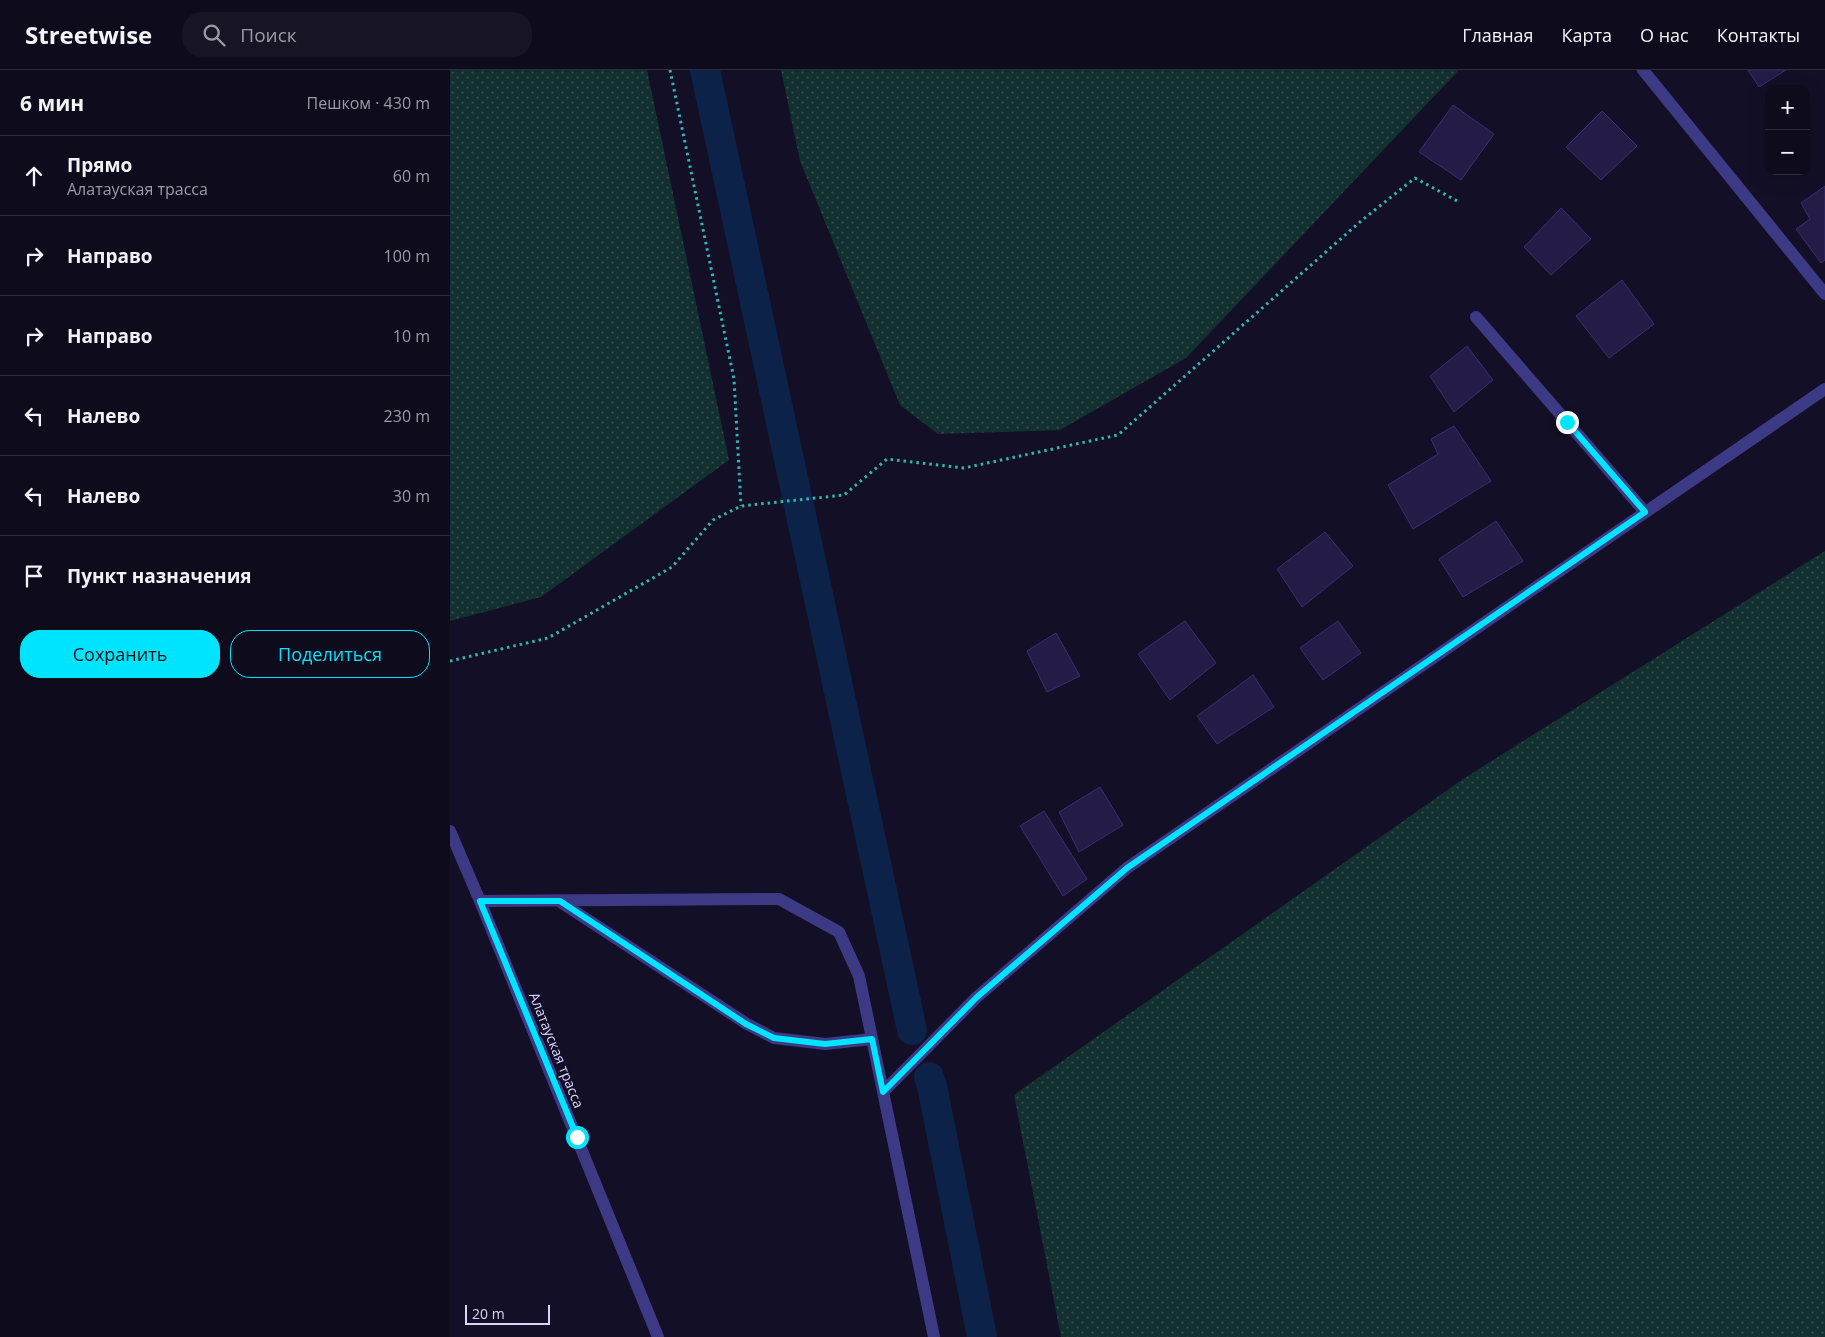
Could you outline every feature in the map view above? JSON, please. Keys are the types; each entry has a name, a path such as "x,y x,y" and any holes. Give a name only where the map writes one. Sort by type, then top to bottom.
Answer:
{"street":[{"path":"1642,70 1825,294"},
{"path":"1476,317 1645,512"},
{"path":"883,1092 977,997 1127,868 1825,389"},
{"name":"Алатауская трасса","path":"450,831 658,1337"},
{"path":"480,901 779,899 840,932 858,976 934,1337"},
{"path":"560,901 746,1024 774,1038 825,1044 872,1039"}],"path":[{"path":"670,70 734,379 742,506"},
{"path":"450,662 548,638 672,567 713,520 742,506 844,495 887,459 964,468 1118,435 1361,221 1415,178 1459,202"}],"green space":[{"path":"450,70 647,70 729,460 541,597 450,621"},
{"path":"781,70 1459,70 1186,358 1060,430 938,434 900,405 800,161"},
{"path":"1825,551 1825,1337 1061,1337 1014,1095 1463,779"}],"building":[{"path":"1748,70 1786,70 1759,87"},
{"path":"1453,105 1494,134 1461,180 1419,152"},
{"path":"1602,111 1637,146 1601,180 1566,147"},
{"path":"1825,186 1825,260 1821,263 1796,229 1810,219 1801,203"},
{"path":"1561,208 1591,239 1551,275 1524,247"},
{"path":"1622,280 1654,324 1609,358 1576,316"},
{"path":"1467,346 1493,380 1454,412 1430,376"},
{"path":"1454,426 1491,481 1413,529 1388,485 1438,454 1431,439"},
{"path":"1496,521 1523,561 1463,597 1439,559"},
{"path":"1325,532 1353,566 1302,607 1277,569"},
{"path":"1185,621 1216,663 1170,700 1138,654"},
{"path":"1338,621 1361,653 1323,680 1300,648"},
{"path":"1056,633 1080,676 1047,692 1027,651"},
{"path":"1253,675 1274,707 1217,744 1197,716"},
{"path":"1100,787 1123,825 1079,852 1059,812"},
{"path":"1044,811 1087,879 1063,896 1020,826"}],"waterway":[{"path":"705,70 912,1030"},
{"path":"929,1077 982,1337"}],"route":[{"path":"577,1137 480,901 560,901 746,1024 774,1038 825,1044 872,1039 883,1092 977,997 1127,868 1645,512 1567,422"}]}
